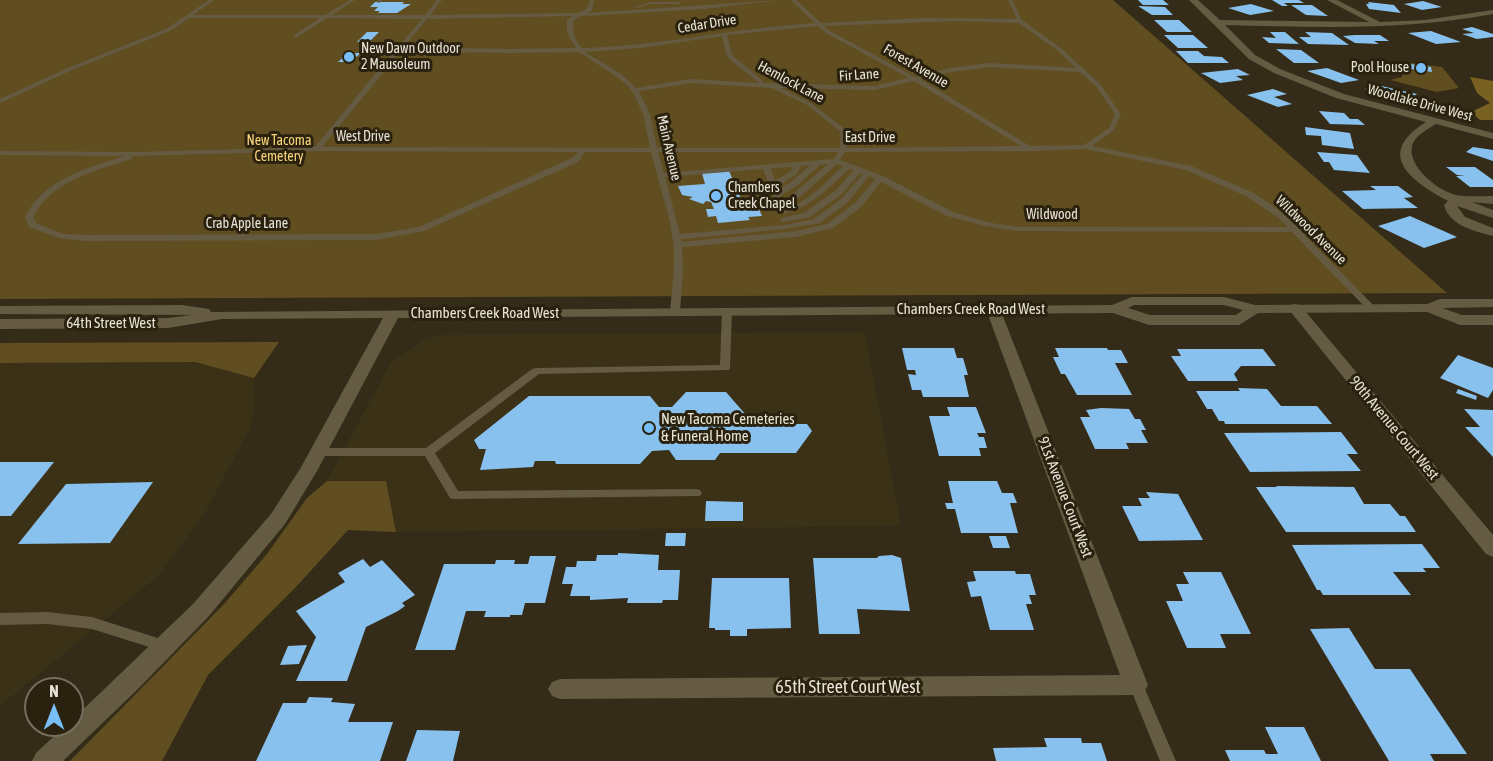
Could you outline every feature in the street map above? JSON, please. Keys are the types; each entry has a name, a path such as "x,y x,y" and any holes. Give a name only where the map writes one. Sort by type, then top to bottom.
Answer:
{"street":[{"name":"Woodlake Drive West","path":"1193,0 1252,57 1277,71 1340,96 1493,136"},
{"path":"1331,0 1377,24"},
{"path":"1218,22 1377,24 1432,22 1493,12"},
{"path":"1434,121 1410,139 1406,148 1407,158 1412,168 1426,182 1454,201 1493,214"},
{"path":"1493,200 1474,198 1454,201 1450,205 1450,210 1457,217 1493,232"},
{"name":"Chambers Creek Road West","path":"1429,308 1440,303 1493,303"},
{"name":"90th Avenue Court West","path":"1294,308 1493,549"},
{"name":"Chambers Creek Road West","path":"45,761 201,610 278,519 319,452 393,314 1114,309 1149,320 1239,320 1256,309 1429,308 1460,320 1493,320"},
{"name":"64th Street West","path":"0,310 182,309 222,315"},
{"name":"91st Avenue Court West","path":"993,309 1137,685"},
{"name":"64th Street West","path":"0,324 168,323 222,315 393,314"},
{"name":"65th Street Court West","path":"560,689 1137,685"}],"lane":[{"path":"0,102 70,69 168,30 212,0"},
{"path":"296,36 353,0"},
{"path":"317,149 397,49 440,0"},
{"path":"578,50 568,31 570,20 589,10 592,0"},
{"path":"190,17 367,14 581,15 778,0"},
{"name":"Forest Avenue","path":"793,0 820,26 1031,149"},
{"path":"1010,0 1020,21 1060,51 1098,85 1118,114 1112,129 1086,147"},
{"path":"701,3 761,2"},
{"path":"628,13 635,7 651,3 686,3"},
{"name":"Cedar Drive","path":"397,49 513,52 578,50 645,45 770,27 920,20 1020,21"},
{"name":"Hemlock Lane","path":"724,34 729,56 749,74 764,84 809,104 844,131 843,150"},
{"name":"Main Avenue","path":"578,50 614,72 636,90 649,116 654,150 677,239 675,311"},
{"name":"Fir Lane","path":"636,90 692,81 843,89 874,88 951,70 990,65 1082,70"},
{"name":"East Drive","path":"654,150 1086,147"},
{"name":"Wildwood Avenue","path":"1086,147 1188,168 1251,195 1280,215 1371,308"},
{"name":"West Drive","path":"0,153 138,154 317,149 654,150"},
{"name":"Crab Apple Lane","path":"138,154 94,169 61,184 32,207 29,217 32,225 62,236 84,238 377,237 421,229 575,160 583,150"},
{"path":"677,239 796,234 830,226 858,205 858,170 843,150"},
{"path":"662,175 821,162 858,170"},
{"path":"780,205 784,199 811,178 821,162"},
{"path":"780,205 807,163"},
{"path":"780,205 798,164"},
{"path":"766,166 780,205 812,218 839,199 858,170"},
{"path":"780,205 797,208 858,170"},
{"path":"677,239 789,202 858,170"},
{"path":"677,239 785,228 817,221 845,200 858,170"},
{"name":"Wildwood","path":"858,170 950,214 985,224 1017,229 1294,230"},
{"path":"319,452 429,452 537,371 725,368 727,311"},
{"path":"429,452 454,495 696,493"},
{"path":"0,620 47,618 92,623 165,646"},
{"path":"1137,685 1168,761"}],"shaded area":[{"path":"1470,77 1493,81 1493,120 1480,120 1471,112 1490,103 1477,93"},
{"path":"865,332 901,526 396,532 386,481 327,481 391,362 426,339 440,335"},
{"path":"195,362 254,378 255,408 250,428 205,513 158,576 35,677 24,677 24,686 0,706 0,363"}],"green space":[{"name":"New Tacoma Cemetery","path":"0,0 1113,0 1447,293 0,299"},
{"path":"1404,62 1442,67 1459,88 1437,92 1390,80 1402,77"},
{"path":"279,342 254,378 195,362 0,363 0,343"},
{"path":"327,481 386,481 396,532 348,530 295,588 208,675 162,761 70,761 225,603 267,554 307,498"}],"building":[{"path":"1138,0 1163,0 1169,5 1143,5"},
{"path":"1272,0 1299,0 1304,3 1284,3 1288,6 1282,6"},
{"path":"1423,1 1442,7 1422,10 1404,4"},
{"path":"375,2 411,4 397,13 378,13 380,11 374,11 378,7 370,7"},
{"path":"1368,2 1394,5 1401,13 1369,9 1366,4 1369,4"},
{"path":"1251,4 1274,11 1250,15 1228,8"},
{"path":"1291,5 1312,5 1328,16 1306,15"},
{"path":"1138,6 1165,7 1173,15 1152,15"},
{"path":"1154,20 1179,20 1192,32 1167,32"},
{"path":"1472,27 1493,34 1493,37 1477,39 1462,34 1474,33 1462,29"},
{"path":"1431,31 1461,42 1436,44 1408,33"},
{"path":"367,32 379,32 369,42 357,42"},
{"path":"1270,32 1285,32 1299,44 1269,43 1262,37 1276,38"},
{"path":"1305,32 1332,33 1349,45 1308,44 1299,37 1311,37"},
{"path":"1164,35 1193,35 1208,48 1178,48"},
{"path":"1380,35 1389,41 1374,41 1379,44 1355,43 1343,36"},
{"path":"1276,49 1301,50 1319,63 1294,63"},
{"path":"1176,51 1198,51 1204,56 1222,57 1229,63 1188,63"},
{"name":"New Dawn Outdoor 2 Mausoleum","path":"348,53 361,53 350,62 338,62"},
{"name":"Pool House","path":"1410,64 1431,67 1432,72 1411,69"},
{"path":"1327,68 1359,80 1341,83 1307,71"},
{"path":"1238,69 1250,75 1236,76 1243,80 1220,83 1201,73"},
{"path":"1374,84 1417,94 1405,102 1365,89"},
{"path":"1273,89 1287,94 1274,97 1292,104 1278,107 1247,95"},
{"path":"1319,111 1344,113 1350,119 1358,119 1365,125 1330,124"},
{"path":"1305,127 1350,133 1354,149 1322,145 1321,136 1306,135"},
{"path":"1473,147 1493,150 1493,161 1466,152"},
{"path":"1317,152 1357,155 1370,173 1334,170 1329,162 1324,162"},
{"path":"1446,167 1475,167 1493,180 1493,187 1470,187 1456,176 1465,176 1457,175"},
{"name":"Chambers Creek Chapel","path":"729,171 743,203 756,202 762,216 748,217 750,220 718,223 716,216 708,217 706,209 714,209 711,202 706,201 703,204 689,199 693,197 682,195 678,186 705,184 702,173"},
{"path":"1370,186 1398,186 1413,197 1404,198 1418,208 1363,209 1342,191 1376,190"},
{"path":"1410,216 1457,237 1424,248 1378,226"},
{"path":"902,348 954,348 957,358 963,358 968,375 964,375 969,397 923,397 921,390 912,390 908,374 916,375 915,370 907,370"},
{"path":"1055,348 1121,350 1128,363 1115,363 1132,395 1077,395 1065,374 1061,374 1053,357 1059,357"},
{"path":"1177,349 1263,349 1276,366 1241,366 1234,374 1238,381 1188,381 1171,356 1181,356"},
{"path":"1458,355 1493,368 1493,390 1488,398 1440,378"},
{"path":"1238,388 1267,389 1281,406 1317,406 1332,424 1225,424 1224,421 1219,421 1212,409 1207,409 1196,391 1240,391"},
{"path":"1458,389 1477,396 1476,400 1456,393"},
{"name":"New Tacoma Cemeteries & Funeral Home","path":"686,392 726,392 746,415 770,415 778,424 807,424 812,431 796,453 720,453 715,460 676,460 669,450 652,451 640,464 556,464 555,461 535,461 533,467 480,470 486,449 479,449 474,440 529,396 650,396 659,407 672,407"},
{"path":"947,407 976,407 986,433 977,433 979,437 984,437 987,448 979,448 981,456 939,456 929,416 950,416"},
{"path":"1129,409 1135,419 1140,419 1146,430 1141,430 1148,443 1126,443 1129,449 1095,449 1080,417 1090,417 1086,410"},
{"path":"1464,409 1493,410 1493,457 1465,427 1480,427"},
{"path":"1341,432 1358,454 1347,454 1361,471 1250,472 1224,433"},
{"path":"0,462 54,462 11,516 0,516"},
{"path":"948,481 997,481 1002,493 1013,493 1017,503 1010,503 1018,533 961,533 955,509 947,509 945,503 953,503"},
{"path":"153,482 110,543 18,544 66,484"},
{"path":"1256,487 1354,487 1364,504 1390,504 1400,516 1405,516 1416,532 1286,532"},
{"path":"1146,492 1178,494 1203,540 1139,541 1122,506 1142,506 1138,498 1150,498"},
{"path":"706,501 743,502 743,521 705,521"},
{"path":"666,533 686,533 685,546 665,546"},
{"path":"989,536 1006,536 1010,548 993,548"},
{"path":"1422,544 1440,568 1423,568 1426,572 1393,572 1411,595 1323,595 1320,590 1317,590 1292,545"},
{"path":"618,553 659,555 658,570 680,570 678,600 663,600 662,603 627,603 628,598 590,600 590,596 570,596 573,584 562,584 566,567 576,567 577,561 596,561 597,555 618,555"},
{"path":"892,555 901,558 910,611 857,609 860,634 819,634 813,558 877,558"},
{"path":"530,556 556,556 545,603 525,603 522,615 510,615 510,617 484,617 486,611 466,611 455,650 415,650 444,564 495,564 496,560 515,560 514,564 528,564"},
{"path":"363,559 370,567 382,560 415,595 402,603 405,606 398,611 366,627 347,681 296,681 316,637 296,611 345,582 338,573"},
{"path":"973,571 1015,571 1016,574 1030,574 1036,595 1029,595 1032,604 1026,604 1034,630 990,630 981,596 971,597 967,582 976,581"},
{"path":"1183,572 1221,572 1251,634 1220,634 1226,648 1187,648 1166,601 1183,601 1176,584 1189,584"},
{"path":"712,578 789,578 791,628 747,629 747,636 730,636 730,630 709,628"},
{"path":"1349,628 1375,669 1410,669 1467,754 1430,754 1434,761 1389,761 1310,629"},
{"path":"307,645 299,664 280,665 288,646"},
{"path":"309,697 333,698 331,702 355,704 348,722 393,722 380,761 256,761 283,703 306,703"},
{"path":"1265,727 1304,727 1321,761 1230,761 1225,750 1264,750 1266,754 1278,754"},
{"path":"417,730 460,731 453,761 406,761"},
{"path":"1044,738 1081,738 1082,743 1101,743 1107,761 996,761 993,748 1047,747"}],"place":[{"name":"New Dawn Outdoor 2 Mausoleum","path":"349,57"},
{"name":"Pool House","path":"1421,68"},
{"name":"Chambers Creek Chapel","path":"716,196"},
{"name":"New Tacoma Cemeteries & Funeral Home","path":"649,428"}]}
